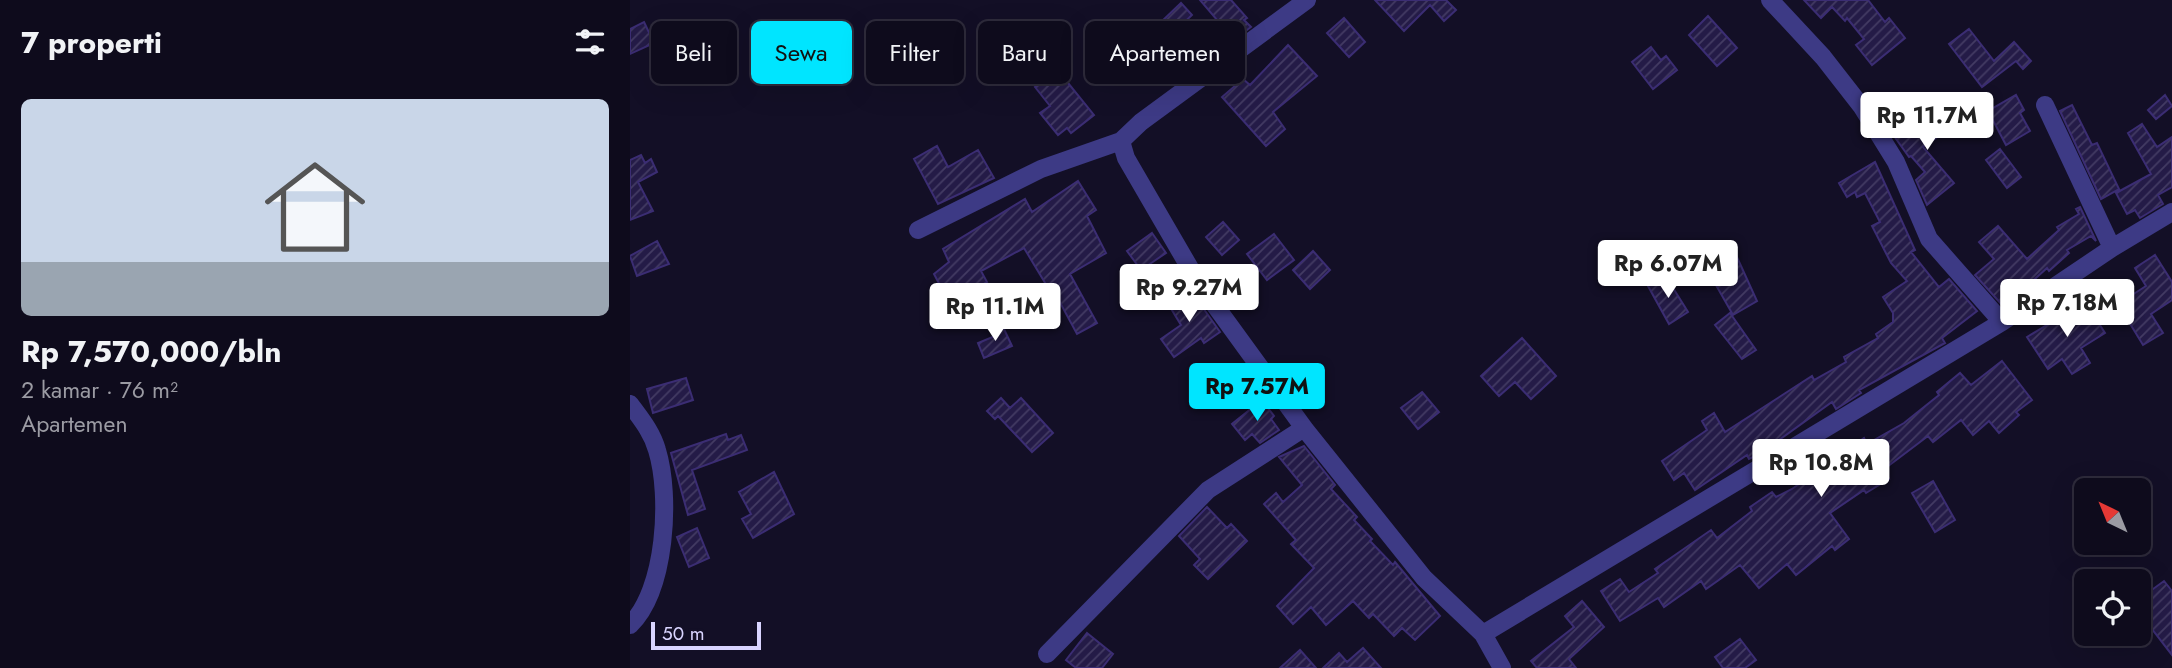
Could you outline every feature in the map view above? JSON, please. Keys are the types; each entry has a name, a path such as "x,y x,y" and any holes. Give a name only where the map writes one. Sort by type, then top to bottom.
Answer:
{"street":[{"path":"918,230 1041,169 1121,141 1141,122 1307,0"},
{"path":"1770,0 1823,57 1862,107 1896,162 1922,229 2002,322"},
{"path":"2045,105 2112,248"},
{"path":"1121,141 1137,183 1198,282 1304,428 1424,578 1483,634 1502,668"},
{"path":"1483,634 2002,322 2112,248 2172,212"},
{"path":"630,404 655,443 662,472 663,502 656,576 646,605 630,625"},
{"path":"1047,654 1208,490 1304,428"}],"building":[{"path":"1200,0 1231,0 1247,18 1245,21 1218,21"},
{"path":"1375,0 1446,0 1456,10 1444,21 1430,5 1404,31"},
{"path":"1804,0 1868,0 1885,22 1889,18 1905,38 1872,65 1856,45 1864,39 1847,18 1845,21 1832,7 1821,18"},
{"path":"1181,3 1192,15 1186,21 1162,21"},
{"path":"1708,16 1737,48 1717,66 1689,35"},
{"path":"1344,18 1365,42 1349,57 1327,33"},
{"path":"1245,21 1251,27 1245,32"},
{"path":"644,22 651,37 651,44 630,54 630,29"},
{"path":"1969,29 1994,61 2014,42 2031,61 2023,69 2016,61 1982,87 1949,44"},
{"path":"1288,45 1317,76 1273,112 1285,129 1266,146 1222,97 1237,84 1245,84 1245,81 1250,85"},
{"path":"1651,47 1661,60 1666,56 1677,70 1653,89 1632,62"},
{"path":"1039,84 1069,84 1094,115 1071,133 1067,128 1058,135 1040,113 1050,106 1035,87"},
{"path":"2016,95 2024,110 2020,113 2030,131 2006,145 1988,111"},
{"path":"2165,95 2172,106 2156,119 2148,110"},
{"path":"1938,105 1952,127 1923,147 1954,183 1927,205 1916,180 1925,172 1909,157 1894,136"},
{"path":"2072,105 2092,145 2097,143 2119,189 2101,199 2060,111"},
{"path":"2142,124 2157,147 2172,137 2172,187 2158,195 2163,204 2140,218 2135,210 2127,214 2116,193 2151,174 2128,133"},
{"path":"937,146 948,167 978,150 994,178 938,204 914,159"},
{"path":"2000,149 2021,177 2007,188 1986,160"},
{"path":"641,155 645,163 651,159 657,172 638,182 653,211 630,220 630,160"},
{"path":"1875,162 1915,250 1911,252 1939,287 1949,279 1977,311 1942,338 1945,343 1859,390 1861,393 1836,409 1832,402 1758,455 1749,459 1747,455 1695,490 1684,473 1674,480 1662,461 1707,430 1702,421 1714,413 1725,432 1812,376 1814,380 1846,362 1844,357 1878,338 1876,334 1893,322 1893,313 1883,297 1907,281 1891,263 1872,226 1880,222 1865,193 1857,197 1855,192 1847,197 1839,183"},
{"path":"1078,181 1096,210 1087,216 1106,253 1070,274 1097,323 1077,334 1050,284 1047,286 1024,248 981,271 987,282 962,296 955,284 943,291 934,274 949,262 943,249 1025,199 1032,212"},
{"path":"2080,207 2096,241 2091,236 2067,250 2069,253 2049,271 2047,268 2004,307 1975,275 1994,259 1979,242 1998,226 2027,259 2059,230 2057,227 2079,214 2076,209"},
{"path":"1223,222 1239,240 1222,255 1206,237"},
{"path":"1152,233 1166,253 1141,270 1127,251"},
{"path":"1274,234 1294,260 1267,280 1247,254"},
{"path":"657,241 669,264 637,276 630,256"},
{"path":"1313,251 1330,270 1310,289 1293,270"},
{"path":"1736,255 1757,301 1733,315 1708,271"},
{"path":"2155,255 2172,282 2172,300 2151,314 2163,333 2143,345 2118,304 2146,286 2135,268"},
{"path":"1665,275 1688,312 1669,324 1648,286"},
{"path":"1189,288 1220,332 1204,343 1201,338 1174,357 1161,339 1181,325 1167,302"},
{"path":"2085,302 2105,333 2081,348 2090,363 2072,374 2062,359 2048,369 2027,337"},
{"path":"1730,313 1756,350 1742,359 1715,325"},
{"path":"1003,327 1012,346 984,358 978,343 995,336 992,331"},
{"path":"1522,338 1556,376 1531,399 1515,382 1499,396 1481,376"},
{"path":"2002,361 2032,400 2016,412 2019,415 1999,433 1989,421 1973,435 1961,420 1933,442 1928,436 1883,470 1889,479 1866,493 1864,490 1830,513 1849,539 1835,550 1832,546 1796,575 1787,564 1759,588 1740,565 1706,589 1701,581 1664,607 1658,598 1620,621 1601,591 1620,579 1629,592 1658,573 1655,569 1711,530 1717,538 1752,511 1750,507 1772,492 1776,497 1792,489 1864,438 1867,444 1904,423 1939,395 1937,392 1960,373 1971,385"},
{"path":"686,378 693,400 653,413 647,389"},
{"path":"1422,392 1439,412 1418,429 1401,408"},
{"path":"1001,398 1010,408 1021,398 1053,433 1032,452 998,416 995,419 987,411"},
{"path":"1262,400 1274,416 1271,419 1279,430 1260,443 1252,434 1245,440 1232,424"},
{"path":"726,434 728,440 741,435 747,450 692,470 705,509 688,515 671,453"},
{"path":"1304,446 1335,485 1331,489 1357,517 1354,520 1372,539 1370,541 1393,565 1395,562 1440,616 1415,640 1402,628 1394,636 1373,614 1369,618 1353,601 1326,625 1311,607 1293,624 1277,606 1314,568 1291,544 1296,540 1264,504 1276,493 1283,502 1302,485 1279,457"},
{"path":"774,472 794,514 753,538 742,519 751,514 739,492"},
{"path":"1933,481 1955,520 1935,532 1912,493"},
{"path":"1207,507 1227,528 1231,524 1247,541 1208,579 1194,565 1200,559 1179,536"},
{"path":"697,528 709,558 689,567 677,537"},
{"path":"2164,581 2172,591 2172,655 2151,628 2151,590"},
{"path":"1582,601 1604,627 1569,659 1576,668 1537,668 1531,661 1574,627 1565,616"},
{"path":"1087,633 1113,654 1102,668 1076,668 1066,660"},
{"path":"1740,639 1756,660 1745,668 1723,668 1715,657"},
{"path":"1363,648 1381,668 1323,668 1339,653 1347,662"},
{"path":"1300,650 1316,668 1280,668"}]}
